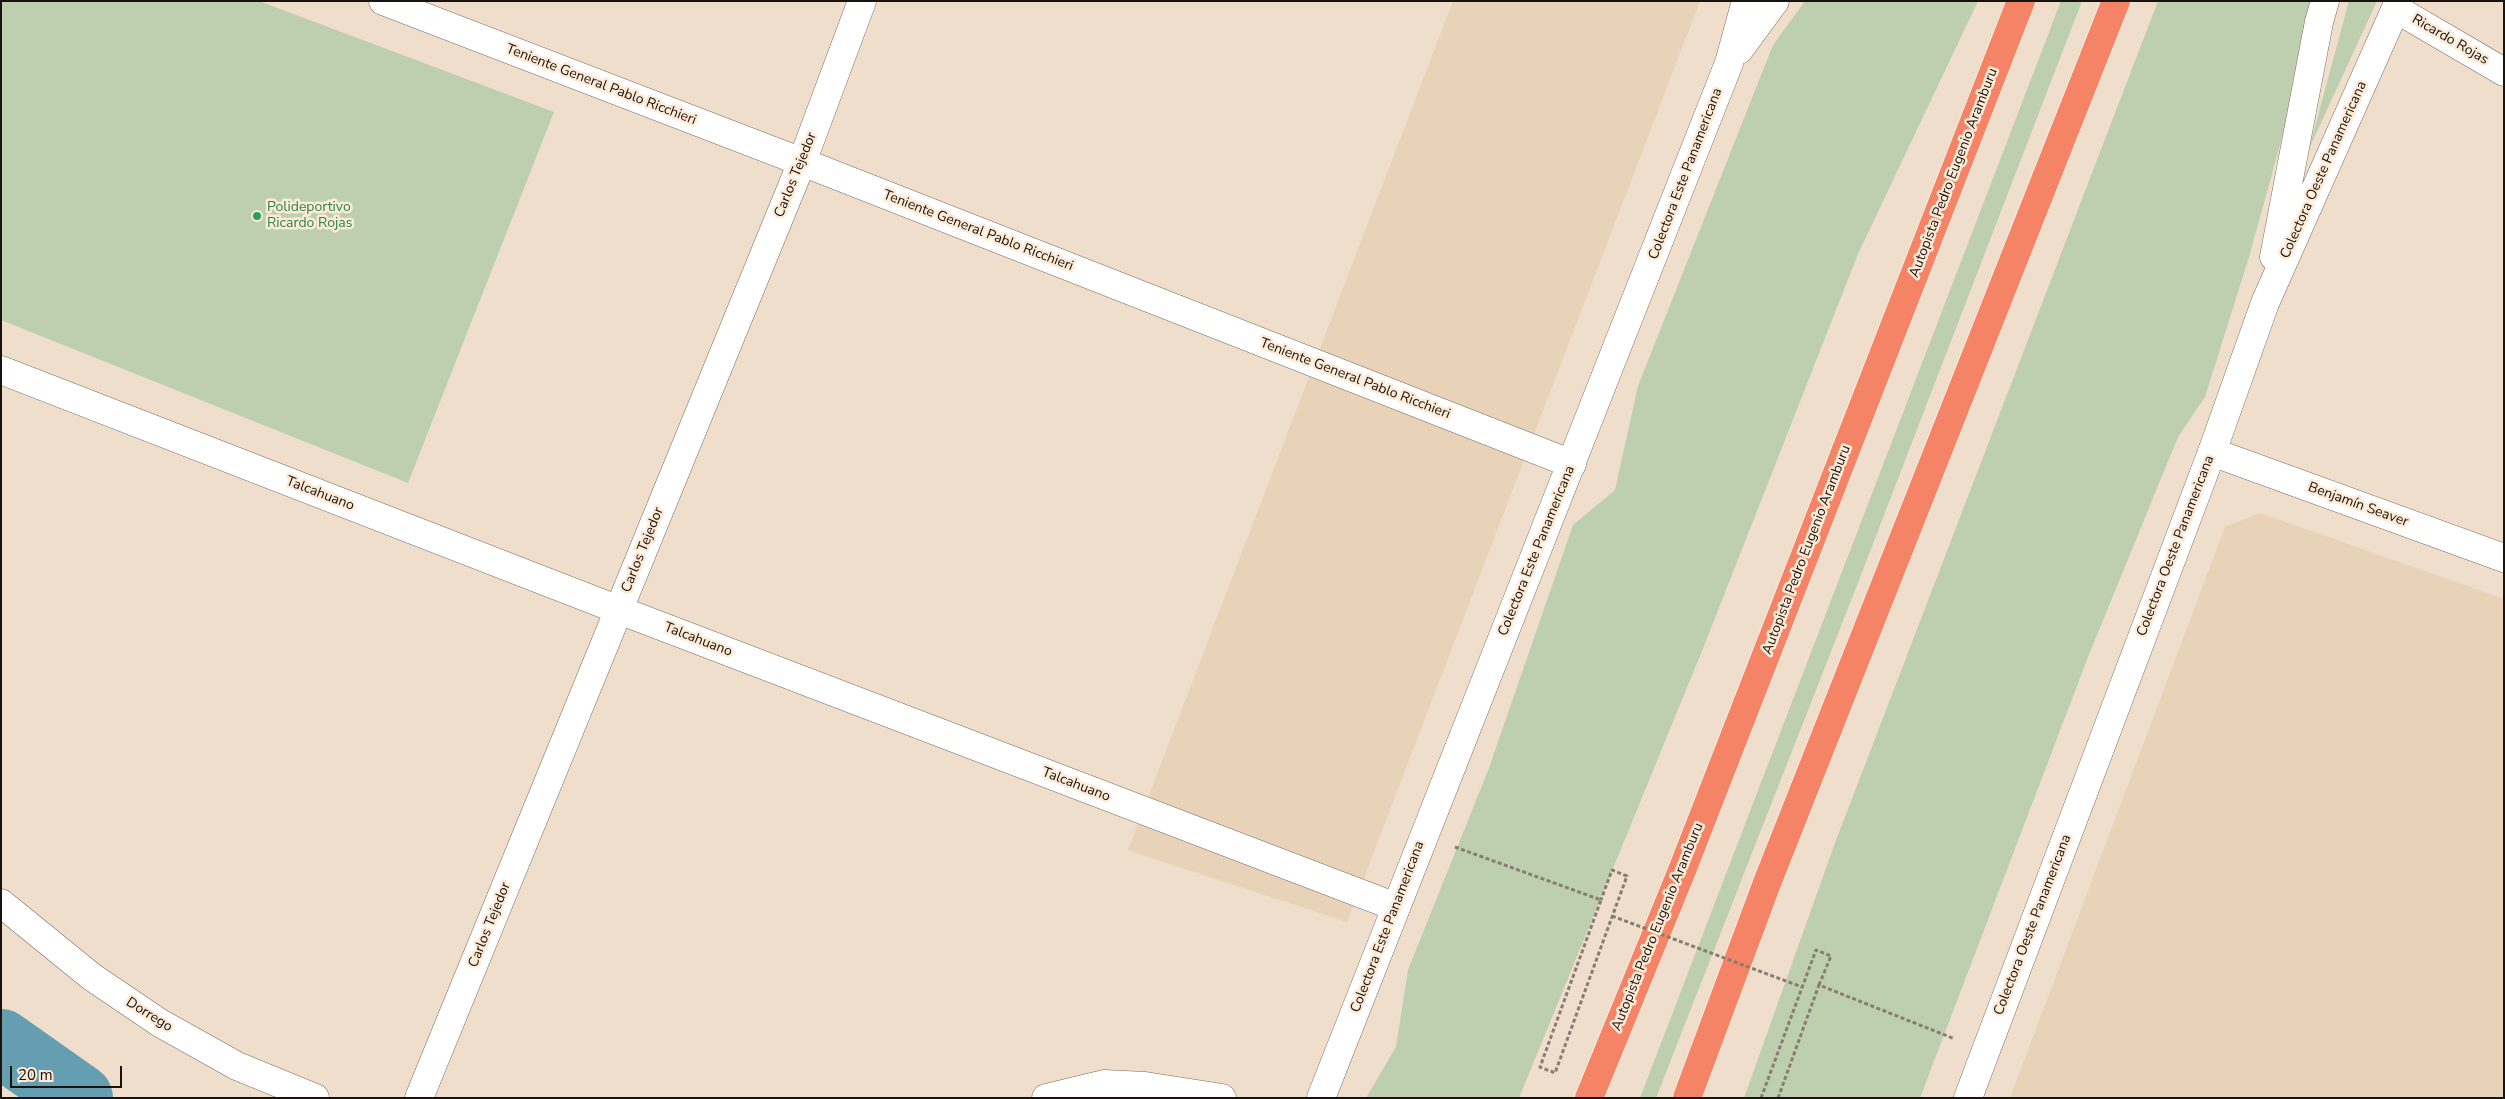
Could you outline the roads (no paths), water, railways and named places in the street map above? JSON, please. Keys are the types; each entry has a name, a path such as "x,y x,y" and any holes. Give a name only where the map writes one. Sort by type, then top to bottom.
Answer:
{"highway":[{"name":"Autopista Pedro Eugenio Aramburu","path":"1589,1098 1681,873 2021,1"},
{"path":"1687,1098 1767,883 2116,1"}],"street":[{"name":"Teniente General Pablo Ricchieri","path":"384,1 802,162 1572,464"},
{"name":"Carlos Tejedor","path":"419,1098 802,162 862,1"},
{"name":"Colectora Este Panamericana","path":"1321,1098 1729,63 1746,1"},
{"path":"1729,63 1775,1"},
{"path":"2266,303 2319,22 2326,1"},
{"name":"Colectora Oeste Panamericana","path":"1968,1098 2212,452 2266,303 2397,5"},
{"name":"Ricardo Rojas","path":"2397,5 2504,72"},
{"name":"Talcahuano","path":"1,370 619,610 1396,907"},
{"name":"Benjamín Seaver","path":"2212,452 2504,558"},
{"name":"Dorrego","path":"1,903 92,977 160,1023 237,1066 315,1098"},
{"path":"1046,1098 1104,1084 1145,1086 1222,1098"}],"waterway":[{"path":"1,1043 79,1098"}],"place":[{"name":"Polideportivo Ricardo Rojas","path":"257,216"}]}
